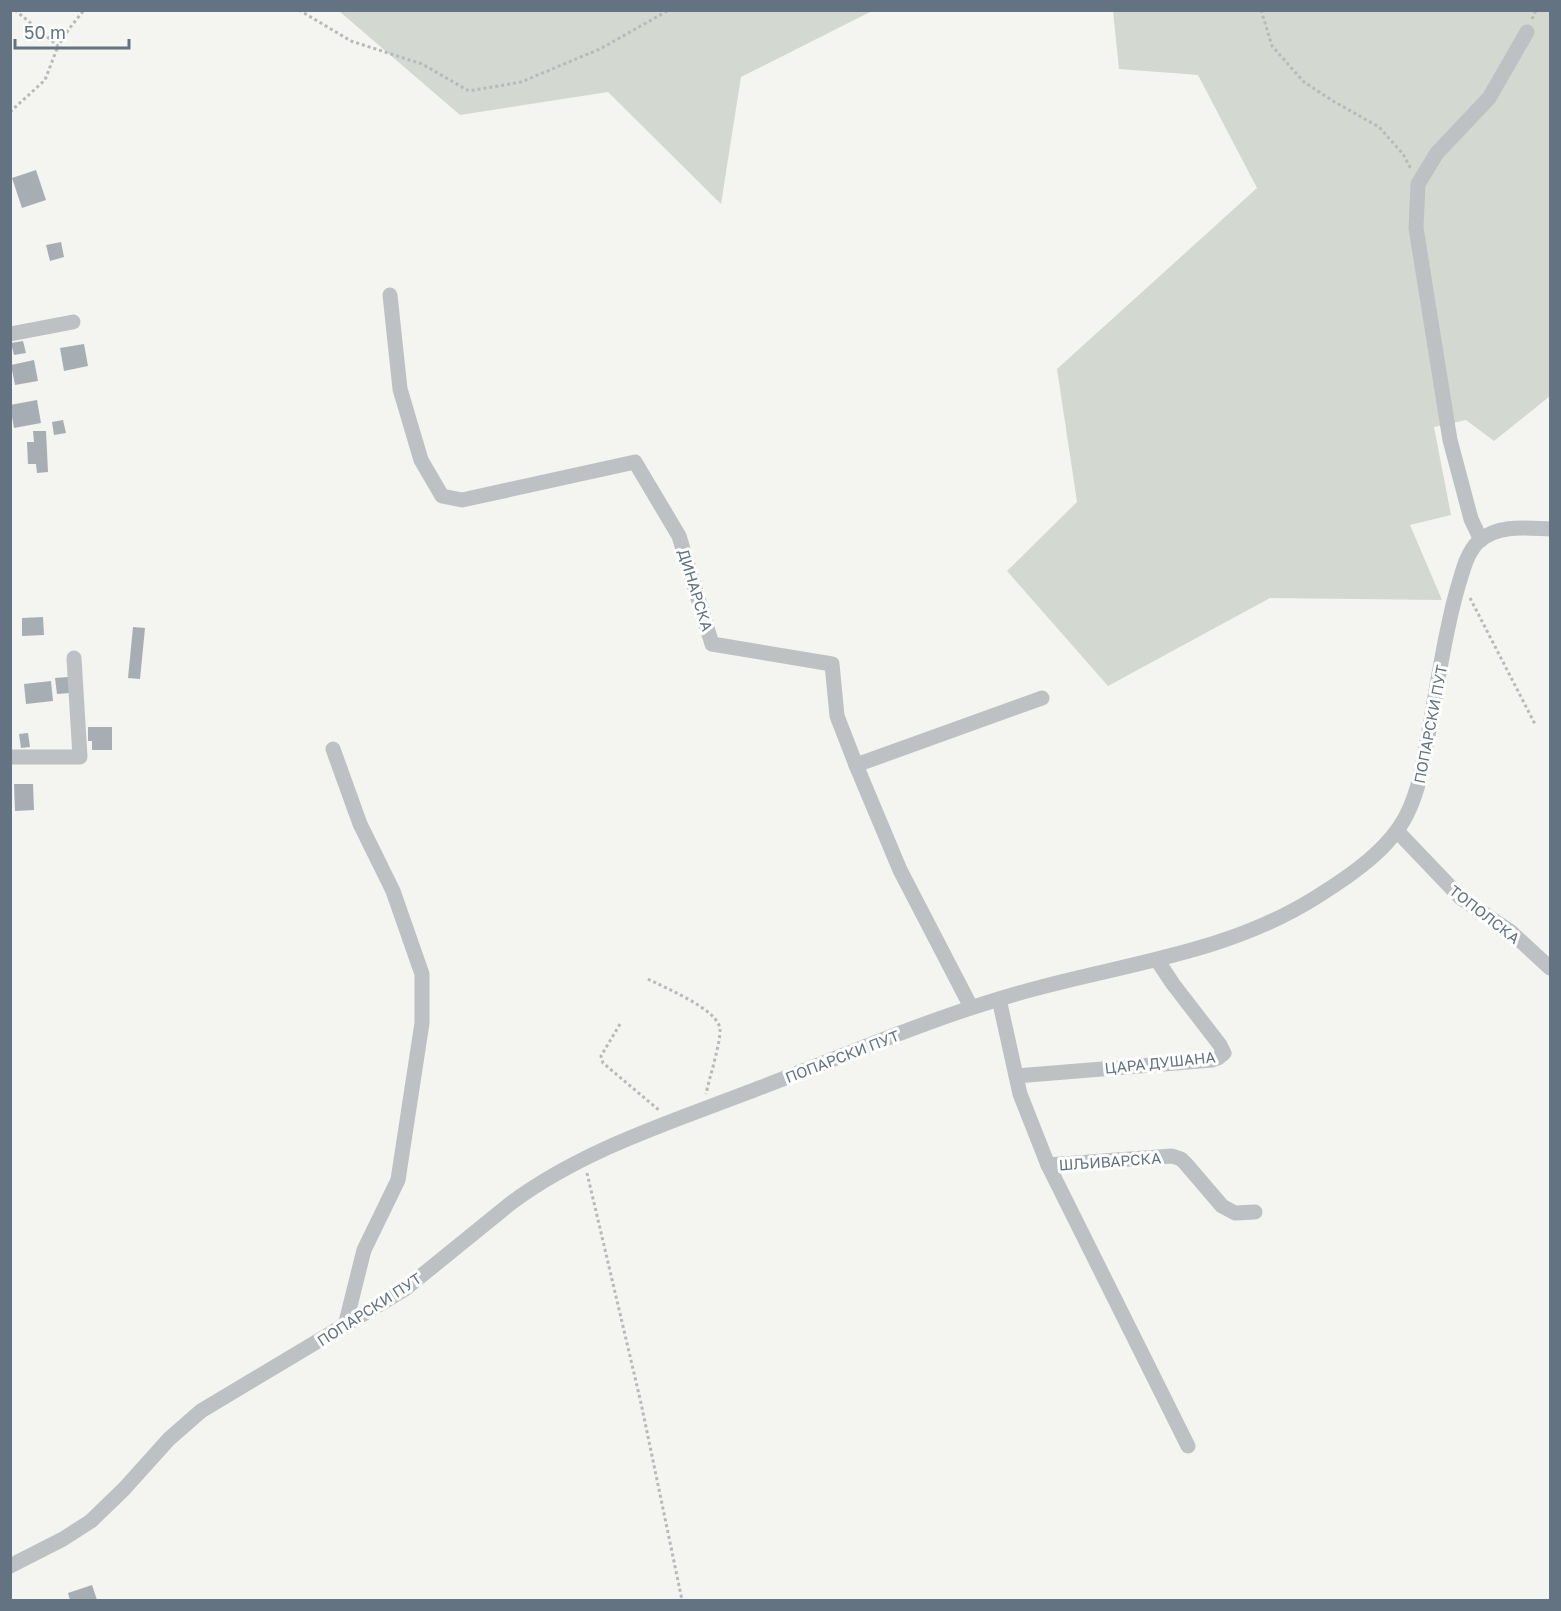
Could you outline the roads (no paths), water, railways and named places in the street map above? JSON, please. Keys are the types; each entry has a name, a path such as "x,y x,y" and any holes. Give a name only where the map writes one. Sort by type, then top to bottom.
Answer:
{"street":[{"path":"1527,32 1489,98 1437,153 1418,184 1416,228 1450,440 1471,519 1481,540 1495,532 1512,528 1551,529"},
{"name":"ДИНАРСКА","path":"390,295 400,389 421,460 442,496 462,500 635,462 679,536 712,644 832,664 837,716 856,765 908,886 971,1007"},
{"path":"10,334 73,322"},
{"name":"ПОПАРСКИ ПУТ","path":"10,1566 63,1539 91,1521 124,1489 169,1439 201,1411 405,1289 528,1191 584,1160 672,1122 971,1007 1041,987 1194,950 1243,933 1306,904 1363,864 1397,831 1408,812 1420,780 1450,616 1468,558 1481,540"},
{"path":"10,757 80,757 74,658"},
{"path":"856,765 1042,698"},
{"path":"333,749 360,824 393,891 422,974 422,1023 398,1179 364,1250 345,1326"},
{"name":"ТОПОЛСКА","path":"1397,831 1461,898 1511,932 1551,968"},
{"name":"ЦАРА ДУШАНА","path":"1016,1076 1212,1060 1221,1056 1224,1053 1220,1045 1157,960"},
{"path":"999,999 1020,1094 1048,1165 1188,1446"},
{"name":"ШЉИВАРСКА","path":"1048,1165 1172,1156 1181,1159 1186,1164 1222,1206 1234,1213 1256,1212"}]}
